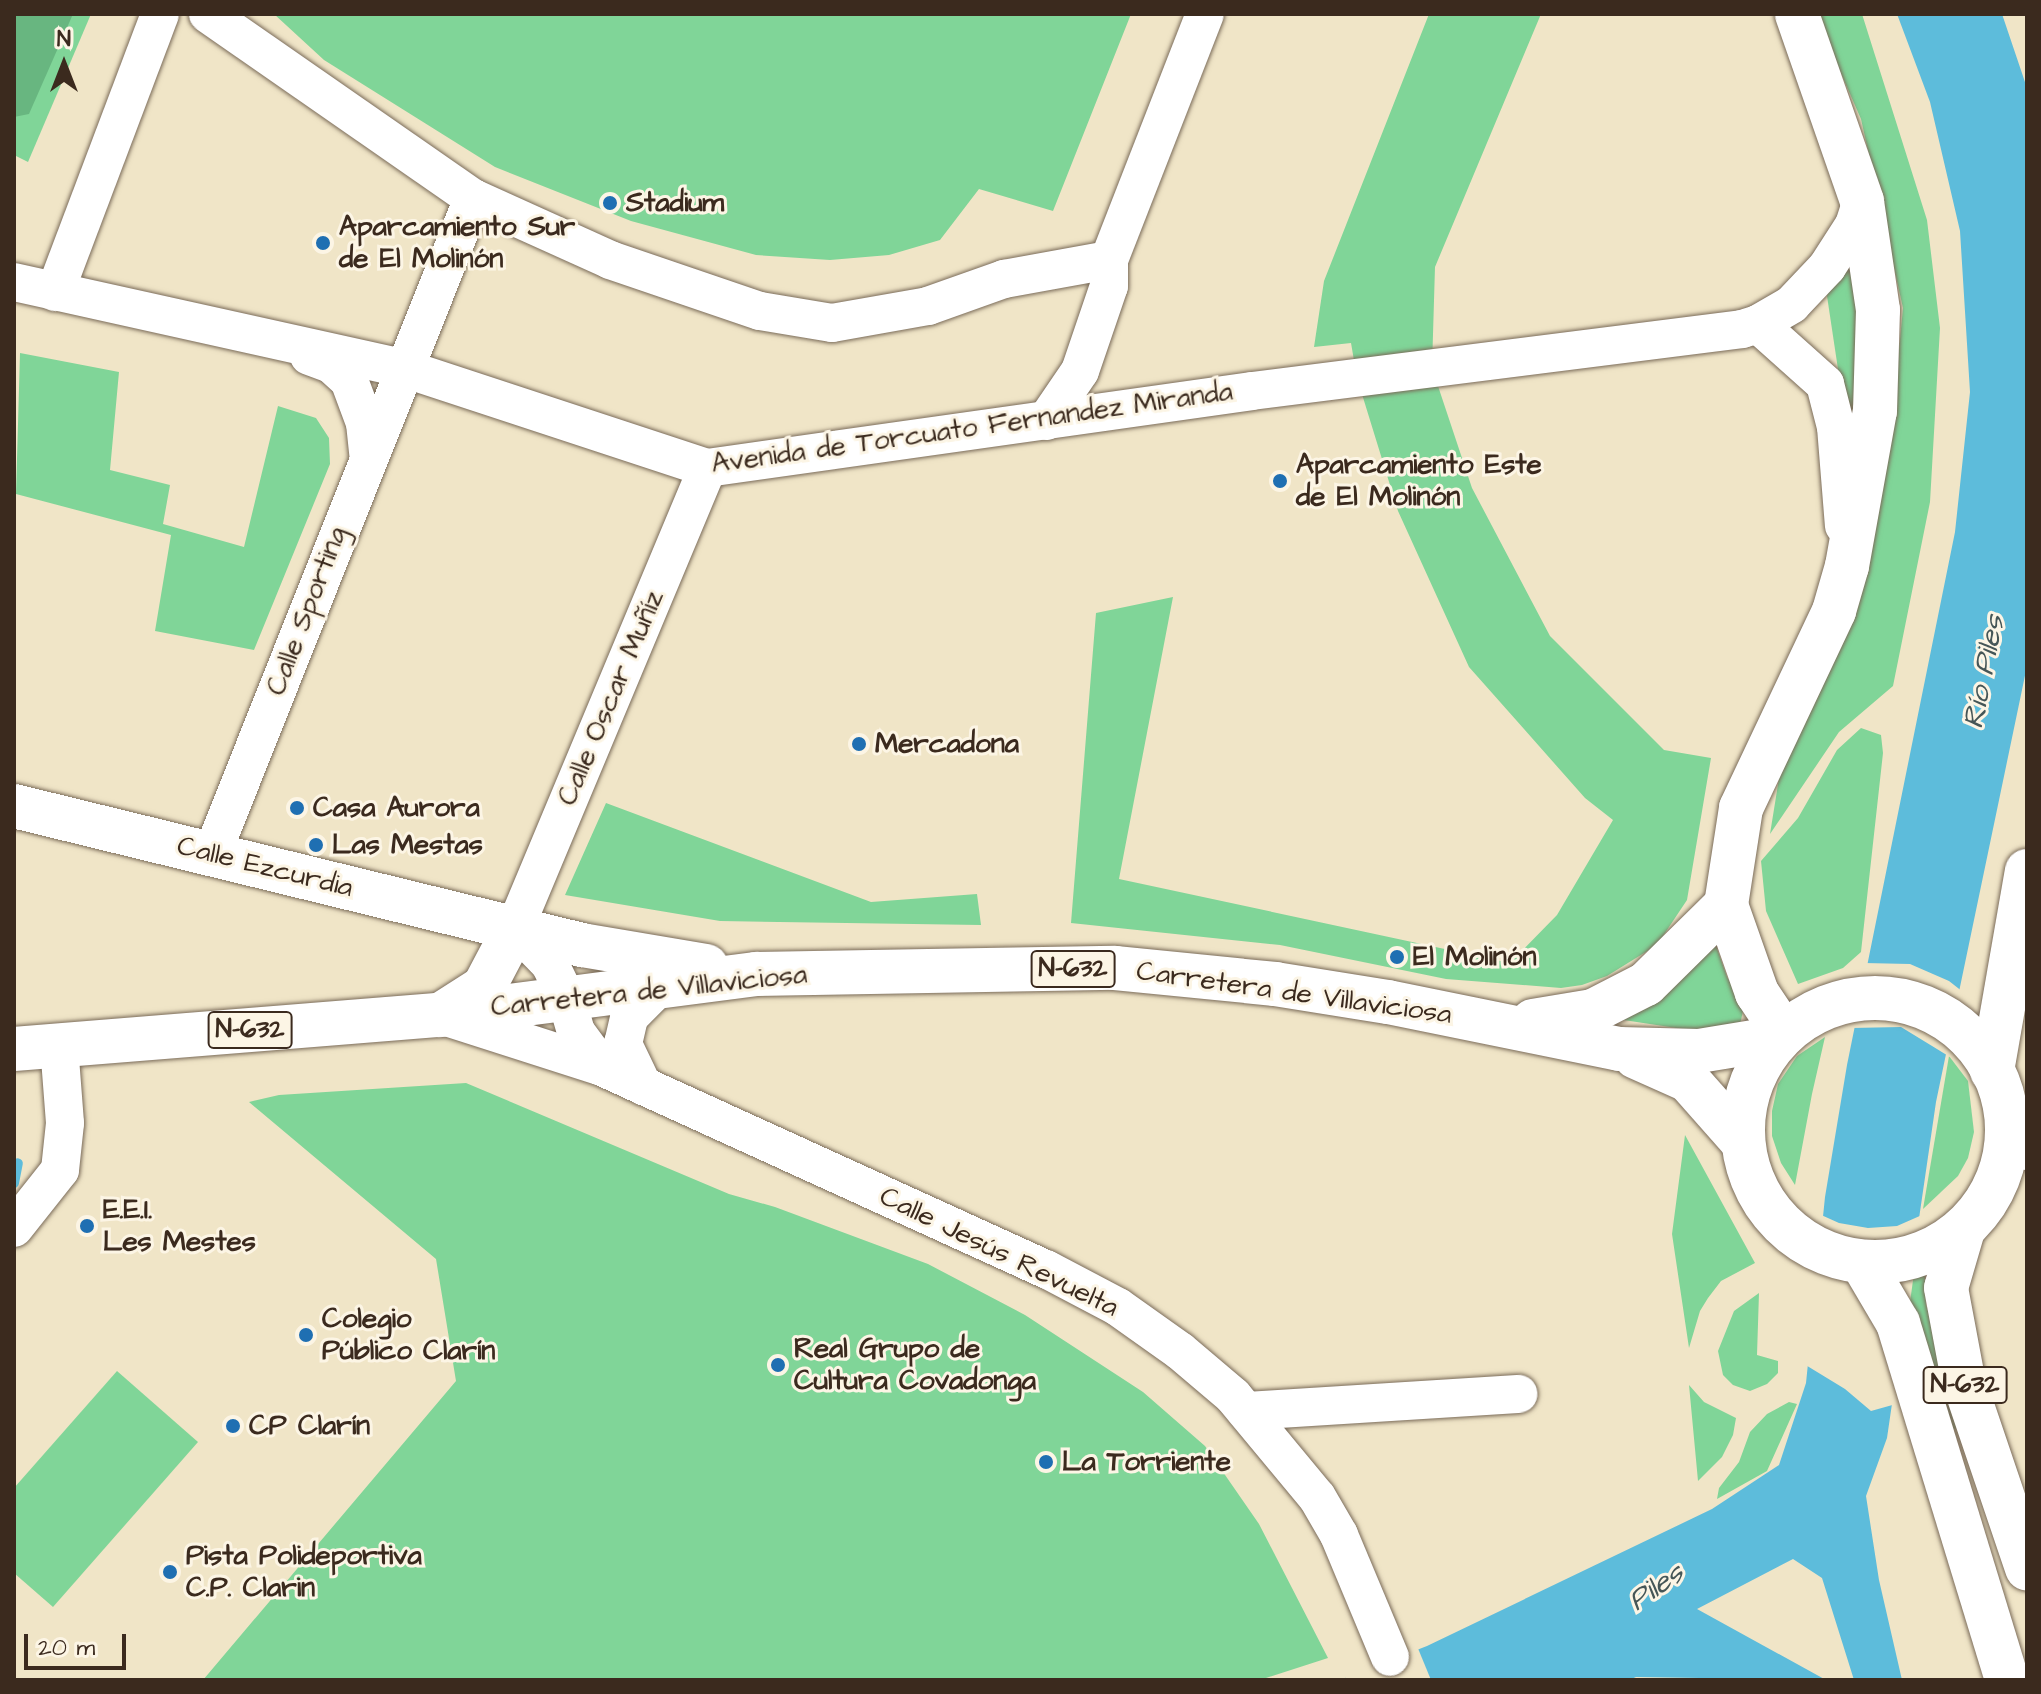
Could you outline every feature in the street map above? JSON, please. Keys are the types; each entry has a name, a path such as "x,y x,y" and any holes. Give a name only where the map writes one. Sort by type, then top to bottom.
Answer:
{"main road":[{"path":"1781,1035 1757,993 1726,905 1741,808 1778,725 1807,674 1834,611 1847,566 1875,411 1878,310 1862,201 1797,14"},
{"name":"Calle Ezcurdia","path":"14,806 582,945 756,974"},
{"path":"1981,1054 2027,871"},
{"path":"1507,1025 1593,1011 1646,984 1726,905"},
{"name":"Carretera de Villaviciosa","path":"440,1015 484,987 515,928"},
{"name":"Carretera de Villaviciosa","path":"14,1049 440,1015 756,974 1115,968 1275,984 1507,1025 1619,1049 1699,1051 1781,1035"},
{"name":"N-632","path":"1895,998 1924,1006 1981,1054 2007,1107 2018,1150 1992,1194 1945,1240 1908,1259 1862,1262 1837,1258 1787,1230 1756,1190 1742,1141 1746,1094 1758,1064 1781,1035 1820,1007 1849,999 1895,998"},
{"name":"Carretera de Villaviciosa","path":"1619,1049 1688,1080 1742,1141"},
{"name":"N-632","path":"1945,1240 1946,1288 1963,1379 2027,1568"},
{"name":"N-632","path":"1862,1262 1898,1323 2007,1680"}],"street":[{"path":"55,292 160,14"},
{"path":"208,14 473,198 610,260 760,311 832,323 928,306 1004,279 1109,260"},
{"path":"1046,421 1080,371 1109,286 1109,260 1205,14"},
{"name":"Calle Sporting","path":"212,854 368,454 473,198"},
{"name":"Avenida de Torcuato Fernandez Miranda","path":"14,282 403,368 707,468 1758,324 1792,304 1827,267 1854,225 1862,201"},
{"path":"1758,324 1825,384 1836,427 1847,566"},
{"path":"263,337 331,364 349,380 359,399 368,454"},
{"name":"Calle Oscar Muñíz","path":"515,928 707,468"},
{"path":"515,928 550,964 566,997"},
{"path":"643,1086 623,1044 629,1017 661,985"},
{"name":"Calle Jesús Revuelta","path":"566,997 576,1032 602,1067"},
{"name":"Calle Jesús Revuelta","path":"440,1015 602,1067 1046,1269 1118,1307 1180,1351 1246,1411 1317,1497 1339,1535 1390,1657"},
{"path":"14,1228 52,1181 62,1162 65,1123 59,1045"},
{"path":"1246,1411 1518,1394"}],"green space":[{"path":"14,14 91,14 28,162 14,155"},
{"path":"14,14 73,14 29,114 14,117"},
{"path":"274,14 1131,14 1053,211 979,189 940,240 889,255 830,260 756,255 631,221 495,167 324,60"},
{"path":"1429,14 1541,14 1435,267 1432,368 1472,488 1550,636 1664,750 1711,758 1687,900 1657,945 1607,976 1582,985 1561,988 1446,979 1280,945 1071,923 1096,613 1173,597 1119,879 1510,963 1557,915 1613,820 1585,798 1469,667 1398,511 1357,378 1351,343 1314,347 1324,281"},
{"path":"1815,14 1862,14 1927,220 1940,328 1930,502 1893,686 1839,732 1770,834 1780,772 1890,445 1903,308 1861,119"},
{"path":"1851,257 1859,336 1857,415 1850,449 1827,296 1832,277"},
{"path":"20,353 119,372 110,470 170,485 163,524 244,547 278,406 316,418 329,438 330,464 254,650 155,631 171,535 16,494"},
{"path":"1861,728 1881,735 1883,753 1861,952 1843,968 1798,984 1766,911 1761,861 1798,818 1837,750"},
{"path":"606,803 871,902 977,894 981,925 720,921 565,895"},
{"path":"1714,940 1727,977 1744,1006 1740,1025 1696,1031 1617,1019"},
{"path":"1825,1037 1795,1185 1781,1163 1772,1136 1772,1111 1778,1084 1797,1056"},
{"path":"1949,1056 1968,1081 1974,1132 1968,1158 1958,1176 1923,1209"},
{"name":"Real Grupo de Cultura Covadonga","path":"466,1083 729,1194 775,1207 928,1264 1025,1315 1143,1392 1205,1446 1259,1524 1328,1658 1260,1680 203,1680 456,1381 436,1259 249,1102 279,1095"},
{"path":"1685,1135 1755,1263 1721,1281 1700,1311 1689,1348 1672,1234"},
{"path":"1925,1275 1926,1305 1966,1425 1949,1431 1906,1305 1909,1281"},
{"path":"1759,1293 1757,1355 1778,1361 1778,1373 1767,1384 1750,1391 1733,1385 1723,1375 1718,1351 1734,1311"},
{"path":"117,1371 198,1442 53,1607 14,1573 14,1488"},
{"path":"1689,1385 1704,1402 1736,1418 1733,1435 1722,1457 1698,1481"},
{"path":"1789,1402 1797,1404 1767,1471 1717,1499 1719,1488 1739,1462 1750,1432 1767,1414"}],"water":[{"path":"1897,14 2002,14 2027,88 2027,666 1936,1102 1887,1438 1866,1496 1879,1580 1902,1680 1854,1680 1822,1578 1793,1559 1697,1609 1826,1680 1636,1677 1629,1680 1340,1680 1427,1646 1712,1509 1779,1465 1806,1383 1825,1197 1847,1065 1955,532 1970,392 1960,231 1930,102"}],"pier":[{"path":"1864,963 1910,964 1949,981 1963,992 1950,1057 1901,1027 1851,1028"},
{"path":"1819,1214 1839,1223 1868,1228 1897,1226 1922,1215 1896,1404 1871,1411 1845,1389 1804,1364"},
{"path":"1417,1646 1431,1680 1347,1680 1344,1674"}],"waterway":[{"path":"14,1183 18,1163"}],"place":[{"name":"Stadium","path":"610,203"},
{"name":"Aparcamiento Sur de El Molinón","path":"323,243"},
{"name":"Aparcamiento Este de El Molinón","path":"1280,481"},
{"name":"Mercadona","path":"859,744"},
{"name":"Casa Aurora","path":"297,808"},
{"name":"Las Mestas","path":"316,845"},
{"name":"El Molinón","path":"1397,957"},
{"name":"E.E.I. Les Mestes","path":"87,1226"},
{"name":"Colegio Público Clarín","path":"306,1335"},
{"name":"Real Grupo de Cultura Covadonga","path":"778,1365"},
{"name":"CP Clarín","path":"233,1426"},
{"name":"La Torriente","path":"1046,1462"},
{"name":"Pista Polideportiva C.P. Clarin","path":"170,1572"}],"water label":[{"name":"Río Piles","path":"1984,672"},
{"name":"Piles","path":"1656,1587"}]}
